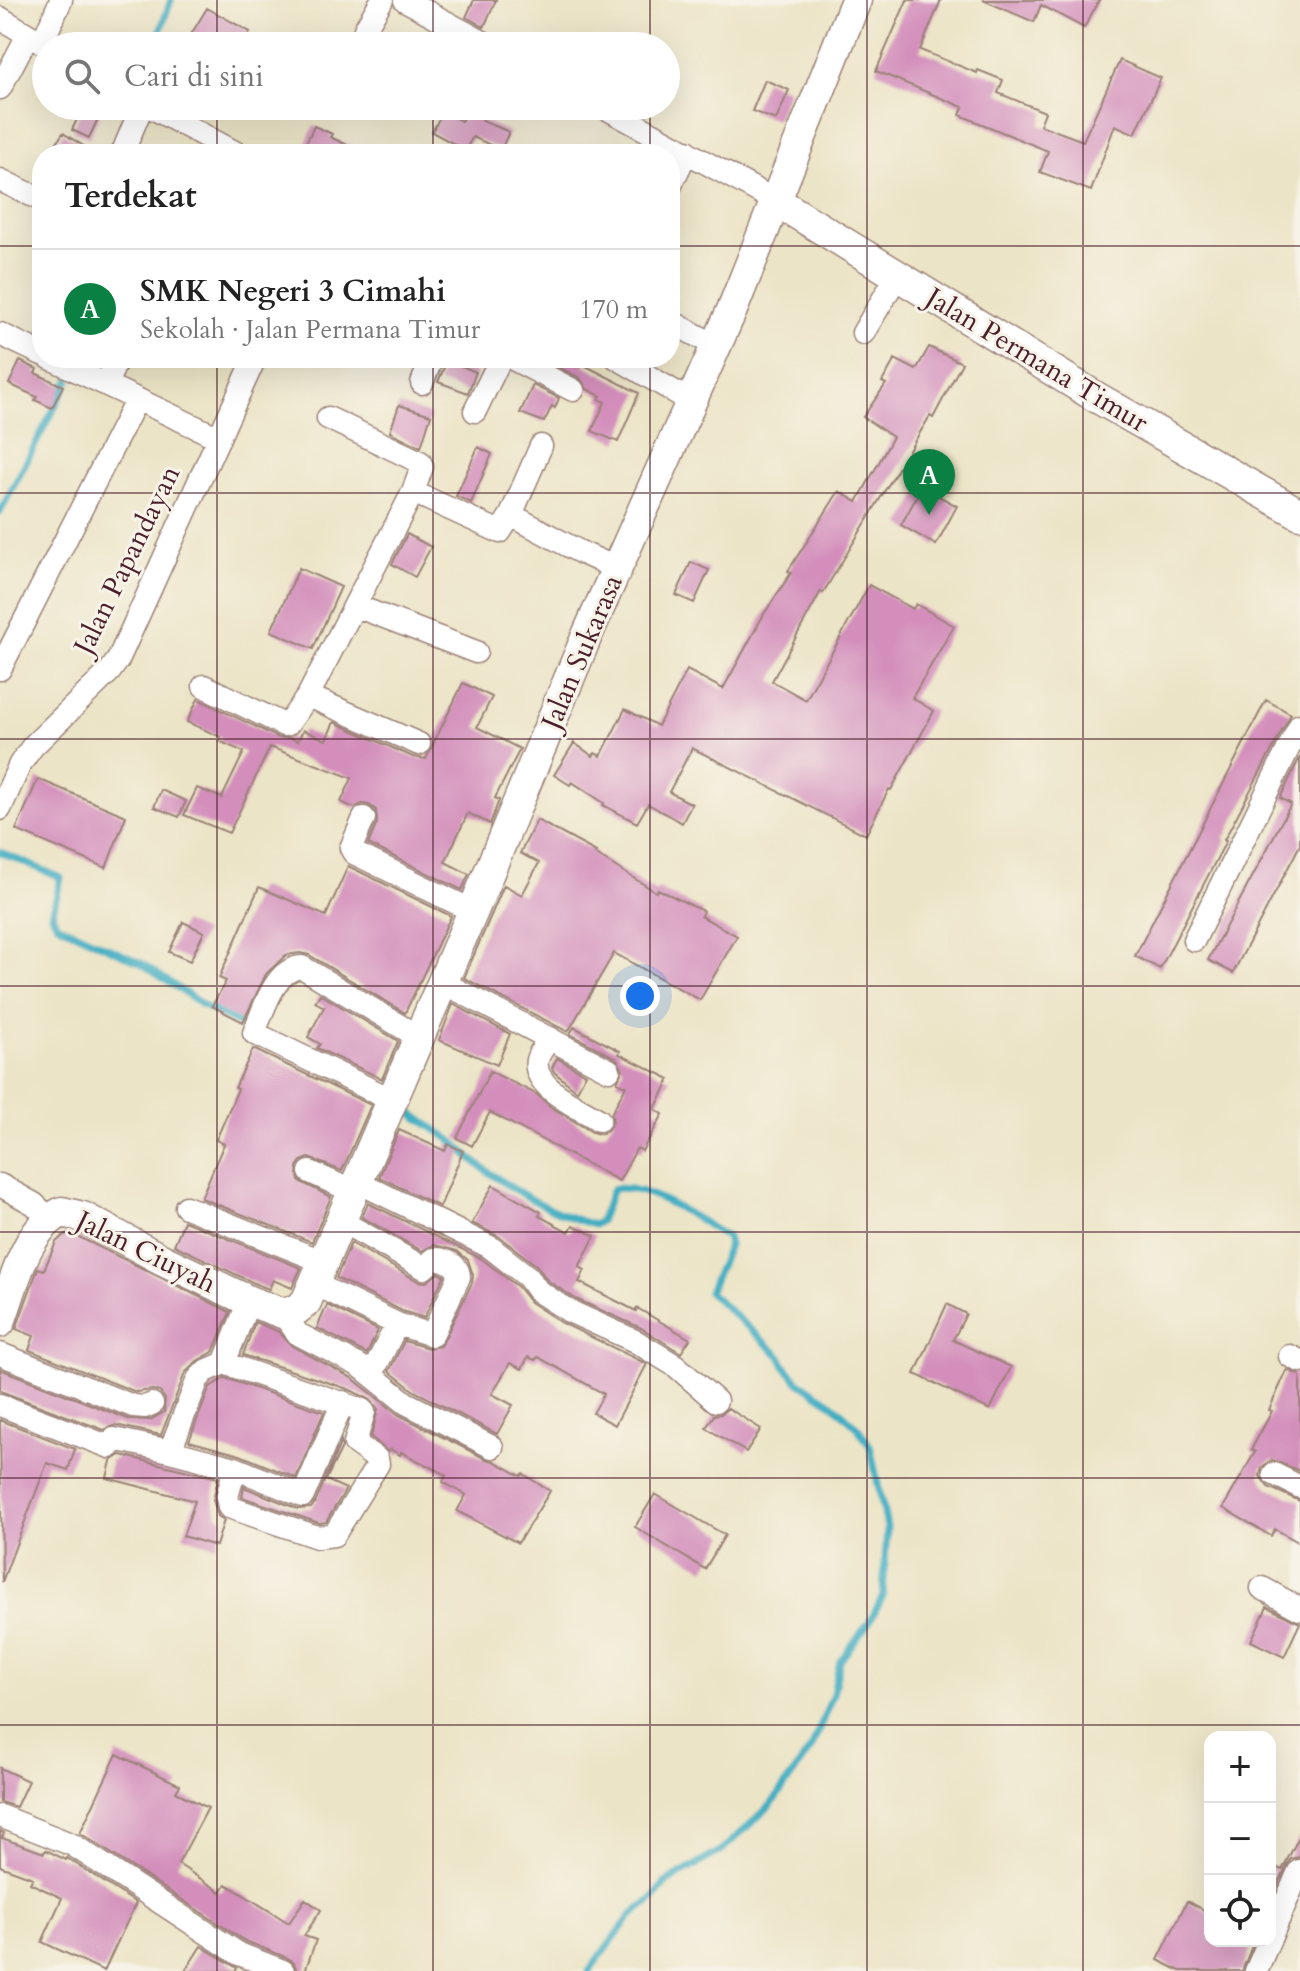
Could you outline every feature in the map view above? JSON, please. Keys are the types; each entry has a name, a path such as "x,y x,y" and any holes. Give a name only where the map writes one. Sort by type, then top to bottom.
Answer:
{"street":[{"path":"44,32 61,0"},
{"path":"366,32 365,29 382,0"},
{"path":"405,0 464,32"},
{"name":"Jalan Sukarasa","path":"307,1290 356,1187 588,633 716,346 856,0"},
{"path":"0,18 32,37"},
{"path":"0,88 32,49"},
{"path":"126,144 136,120"},
{"path":"175,120 219,144"},
{"path":"628,120 674,144"},
{"path":"680,147 776,201"},
{"path":"680,166 687,151"},
{"path":"0,180 32,195"},
{"name":"Jalan Permana Timur","path":"776,201 1096,397 1300,514"},
{"path":"863,333 897,276"},
{"path":"680,326 716,346"},
{"path":"0,334 32,349"},
{"path":"72,368 219,438"},
{"path":"106,384 113,368"},
{"name":"Jalan Papandayan","path":"0,809 20,764 33,746 118,660 250,368"},
{"path":"422,383 428,368"},
{"path":"475,411 496,368"},
{"path":"530,368 573,390"},
{"path":"634,368 692,402"},
{"path":"0,669 137,399"},
{"path":"204,686 284,725 288,724 308,696 413,492 422,467 420,462 328,418"},
{"path":"413,492 497,532 502,531 541,446"},
{"path":"511,515 618,569"},
{"path":"356,606 476,652"},
{"path":"308,696 419,744"},
{"path":"1194,940 1300,725"},
{"path":"364,818 351,848 354,853 473,911"},
{"path":"392,1100 254,1033 275,986 289,970 302,967 420,1038"},
{"path":"442,982 609,1070"},
{"path":"550,1038 537,1057 537,1069 544,1085 599,1120"},
{"path":"310,1172 356,1187 490,1247 528,1277 538,1291 569,1311 645,1347 676,1366 716,1401"},
{"path":"0,1185 34,1204 49,1218"},
{"path":"186,1207 307,1290 432,1335 459,1272 456,1268 438,1258 424,1268 341,1221"},
{"name":"Jalan Ciuyah","path":"2,1310 31,1239 49,1218 62,1212 83,1217 249,1301 307,1290"},
{"path":"307,1290 298,1334 372,1374 406,1403 492,1447"},
{"path":"224,1363 249,1301"},
{"path":"372,1374 397,1324"},
{"path":"0,1354 133,1406 152,1404"},
{"path":"170,1451 198,1379 206,1371 224,1363 343,1402 364,1412 355,1443 377,1459 378,1464 334,1535 317,1537 229,1507 227,1497 235,1468"},
{"path":"0,1405 110,1447 114,1439 170,1451 235,1468 303,1496 343,1402"},
{"path":"1274,1474 1300,1487"},
{"path":"1262,1588 1300,1609"},
{"path":"0,1816 73,1845 239,1954 283,1971"},
{"path":"1276,1926 1299,1871"},
{"path":"1256,1971 1267,1947"}],"building":[{"path":"474,0 496,0 484,27 466,17"},
{"path":"907,0 941,0 920,50 1003,80 998,93 1045,112 1040,125 1083,141 1120,60 1161,78 1135,134 1115,125 1091,191 1040,172 1048,151 960,115 963,107 876,71"},
{"path":"983,0 1099,0 1084,28 1041,5 1034,22"},
{"path":"207,8 250,32 192,32"},
{"path":"765,80 789,90 776,120 752,111"},
{"path":"77,120 97,120 89,138 72,130"},
{"path":"438,120 482,120 509,132 504,144 488,144 473,137 469,144 454,144 432,132"},
{"path":"314,126 345,144 306,144"},
{"path":"63,133 80,144 56,144"},
{"path":"929,347 962,363 933,418 930,416 823,593 821,591 772,681 806,700 869,585 913,609 916,604 954,626 912,698 934,711 866,835 692,748 669,792 692,804 682,823 648,804 637,823 603,805 572,782 570,785 554,775 574,743 593,756 595,753 601,756 625,709 658,726 687,670 723,689 764,614 791,573 788,571 839,491 857,502 893,437 863,417 886,384 882,382 895,359 916,370"},
{"path":"20,361 37,369 35,373 63,386 52,408 9,384"},
{"path":"444,368 466,368 476,372 468,393 438,382"},
{"path":"560,368 590,368 639,393 618,442 592,431 605,402 599,399 601,396 587,389 580,378"},
{"path":"533,385 559,398 544,422 520,413"},
{"path":"399,405 431,415 421,447 390,432"},
{"path":"478,447 492,454 471,503 456,496"},
{"path":"922,487 957,506 936,545 901,525"},
{"path":"407,534 431,547 415,577 392,564"},
{"path":"691,562 709,570 694,603 676,595"},
{"path":"299,568 341,587 313,649 271,631"},
{"path":"463,683 492,697 477,727 520,749 495,798 499,800 490,824 468,813 445,862 469,874 462,890 368,844 377,823 376,810 369,805 354,808 341,802 352,778 270,747 229,833 184,815 197,788 222,798 244,752 219,741 221,737 187,722 198,699 279,738 298,741 303,730 326,740 334,722 413,757 426,759"},
{"path":"1266,700 1291,714 1160,969 1135,956"},
{"path":"1300,757 1300,845 1233,973 1208,960 1291,804 1280,798"},
{"path":"38,779 126,816 106,868 16,830"},
{"path":"161,790 186,801 179,817 154,807"},
{"path":"537,820 596,852 656,892 658,889 703,911 701,916 737,936 700,1000 614,953 568,1032 464,978 504,885 522,895 539,863 520,853"},
{"path":"348,866 451,916 405,1013 309,955 300,953 286,955 266,974 243,1022 212,1006 226,981 219,978 259,887 326,916"},
{"path":"183,922 204,932 190,961 169,952"},
{"path":"320,994 398,1041 382,1079 317,1048 320,1044 308,1037 324,1007 315,1002"},
{"path":"453,1004 510,1034 497,1065 439,1040"},
{"path":"574,1027 670,1079 655,1109 663,1114 642,1151 637,1148 619,1181 490,1112 472,1146 457,1138 490,1071 536,1094 592,1132 606,1132 613,1121 611,1114 626,1086 617,1082 623,1069 616,1058 570,1034"},
{"path":"253,1049 371,1105 342,1171 309,1158 297,1167 299,1181 331,1197 312,1242 201,1198 224,1144 216,1140"},
{"path":"557,1058 586,1074 577,1091 554,1072 552,1068"},
{"path":"399,1130 445,1151 448,1144 463,1151 440,1207 379,1177"},
{"path":"493,1185 569,1232 573,1225 595,1236 579,1267 585,1270 579,1282 636,1311 637,1308 690,1339 681,1353 641,1328 576,1299 548,1281 537,1266 498,1236 472,1223"},
{"path":"368,1203 482,1259 518,1287 530,1302 562,1323 647,1364 615,1425 593,1413 604,1394 538,1357 535,1360 528,1357 522,1369 510,1363 492,1394 513,1405 497,1434 414,1391 389,1371 404,1341 428,1348 441,1346 473,1275 468,1260 457,1251 434,1245 422,1251 362,1217"},
{"path":"184,1221 301,1268 292,1288 273,1280 269,1289 174,1245"},
{"path":"71,1233 230,1312 213,1352 185,1373 161,1435 116,1425 104,1430 0,1391 0,1369 128,1419 150,1420 164,1412 165,1399 160,1392 136,1392 29,1350 34,1336 16,1329 38,1268 44,1270 56,1242"},
{"path":"351,1243 418,1281 426,1282 439,1273 444,1276 424,1318 402,1311 336,1278"},
{"path":"947,1304 966,1314 953,1340 1011,1367 990,1410 915,1374"},
{"path":"327,1305 378,1330 367,1354 317,1328"},
{"path":"255,1322 279,1332 292,1346 352,1378 399,1415 521,1476 523,1474 550,1491 518,1543 457,1511 466,1495 443,1482 446,1475 401,1452 400,1455 390,1449 388,1452 371,1437 378,1409 371,1400 348,1389 243,1355"},
{"path":"1287,1370 1300,1375 1300,1471 1272,1460 1262,1467 1260,1476 1268,1487 1300,1501 1300,1543 1275,1529 1271,1536 1223,1508 1255,1452 1251,1450 1272,1411 1269,1410"},
{"path":"225,1378 324,1412 296,1478 240,1455 189,1441 210,1387"},
{"path":"728,1408 761,1429 746,1452 706,1428 714,1415"},
{"path":"0,1420 75,1449 68,1470 47,1463 2,1582"},
{"path":"341,1441 342,1447 326,1480 346,1489 326,1522 319,1523 242,1497 244,1487 298,1509 311,1508"},
{"path":"121,1455 218,1478 213,1500 218,1516 224,1520 216,1546 183,1536 195,1501 107,1478 111,1461"},
{"path":"655,1494 725,1535 705,1569 635,1527"},
{"path":"1267,1607 1300,1623 1284,1657 1251,1641"},
{"path":"117,1754 180,1785 176,1792 208,1808 178,1864 221,1892 226,1884 289,1923 305,1899 321,1910 304,1936 316,1940 305,1971 297,1971 288,1958 245,1941 80,1833"},
{"path":"0,1768 28,1781 16,1807 0,1802"},
{"path":"0,1831 4,1833 2,1838 67,1858 136,1903 104,1971 42,1942 62,1898 30,1883 33,1878 0,1866"},
{"path":"1300,1835 1300,1857 1291,1859 1276,1889 1276,1868 1282,1870"},
{"path":"1187,1901 1204,1910 1204,1947 1252,1947 1242,1971 1180,1971 1158,1960"},
{"path":"201,1946 237,1968 235,1971 185,1971"}],"waterway":[{"path":"160,32 171,0"},
{"path":"0,512 69,380"},
{"path":"0,852 61,878 52,915 57,924 141,963 204,1006 251,1030"},
{"path":"401,1103 492,1175 564,1214 594,1225 600,1221 613,1189 626,1189 672,1204 727,1237 729,1245 709,1292 780,1356 799,1382 834,1405 858,1428 870,1446 887,1527 883,1596 870,1621 840,1661 833,1694 812,1747 771,1805 722,1850 665,1883 655,1897 630,1917 589,1971"}],"place":[{"name":"SMK Negeri 3 Cimahi","path":"929,515"}]}
